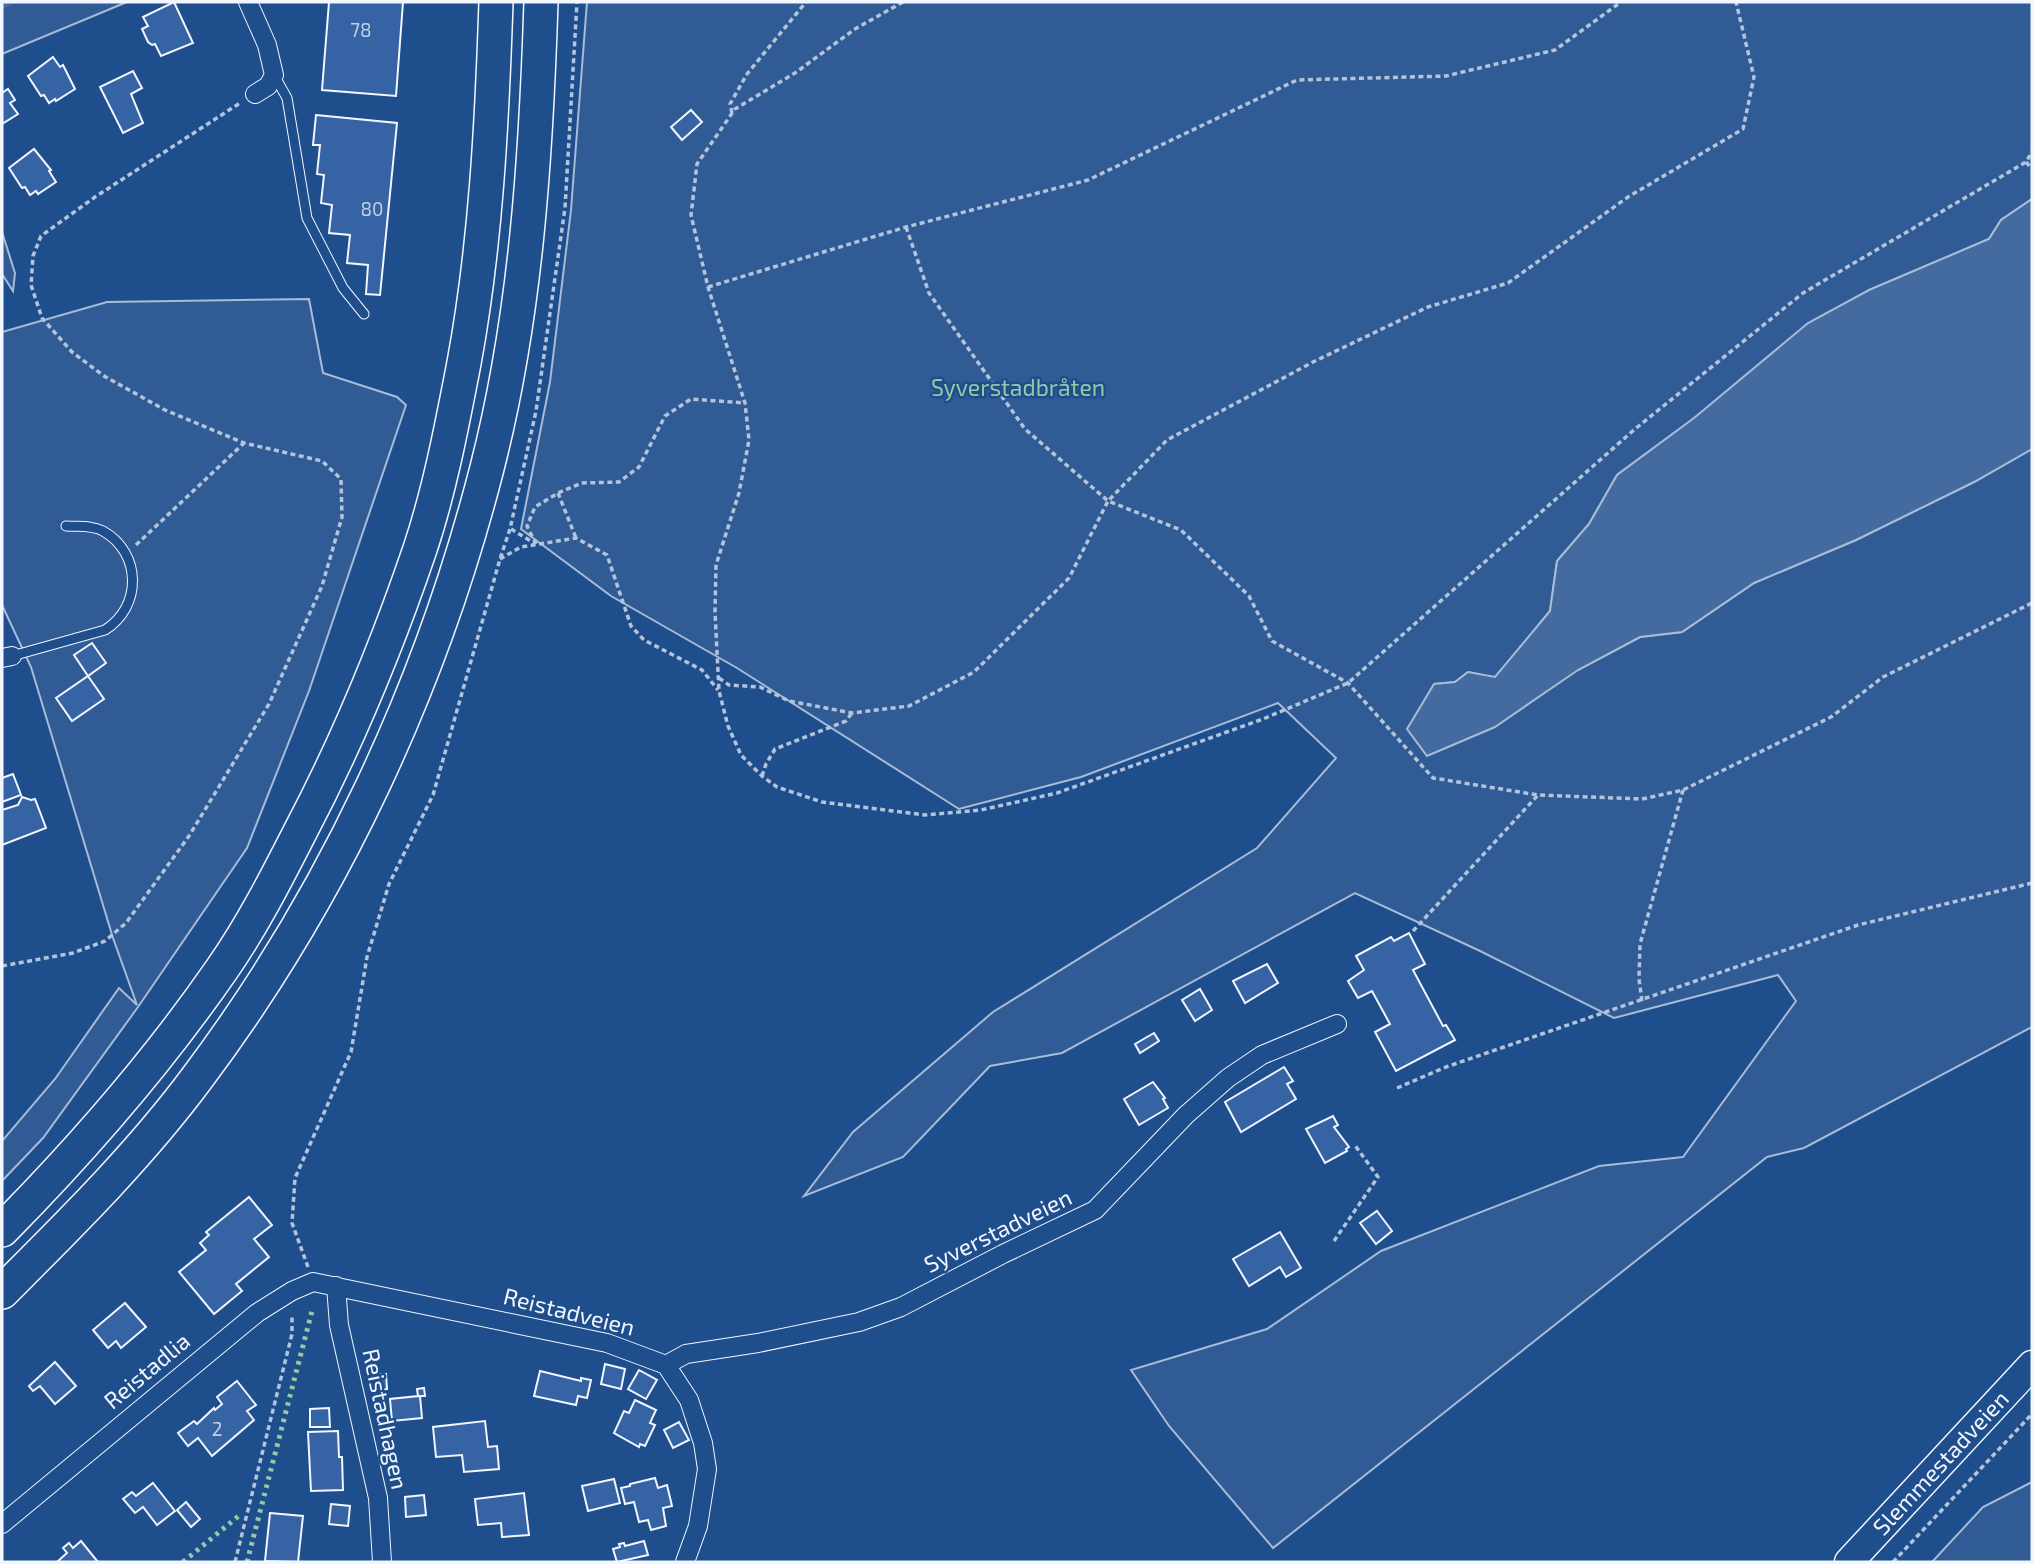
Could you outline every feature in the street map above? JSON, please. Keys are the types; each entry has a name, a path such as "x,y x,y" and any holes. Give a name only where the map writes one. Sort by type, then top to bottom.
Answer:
{"highway":[{"path":"2,1230 105,1120 157,1058 224,967 276,879 333,770 378,662 421,546 445,453 464,360 487,180 496,2"},
{"path":"2,1292 133,1155 196,1080 261,988 313,900 373,786 422,674 488,466 508,367 523,270 537,107 541,2"}],"main road":[{"name":"Slemmestadveien","path":"1849,1562 2032,1365"}],"street":[{"path":"248,2 267,45 274,75 268,86 256,94"},
{"name":"Syverstadveien","path":"666,1364 686,1354 758,1343 859,1322 890,1310 1095,1210 1186,1115 1228,1077 1262,1055 1337,1024"},
{"path":"313,1282 336,1286"},
{"name":"Reistadlia","path":"2,1524 257,1313 292,1291 313,1282"},
{"name":"Reistadveien","path":"336,1286 607,1343 666,1364"},
{"name":"Reistadhagen","path":"336,1286 339,1325 378,1498 382,1562"},
{"path":"666,1364 689,1400 703,1443 707,1469 698,1526 685,1562"}],"lane":[{"path":"274,75 287,98 307,218 343,289 364,314"},
{"path":"7,657 105,630 127,607 133,582 132,567 115,539 102,530 66,526"}],"path":[{"path":"313,1282 292,1223 295,1178 351,1052 367,957 389,884 433,795 499,559 510,529 536,411 565,208 577,2"},
{"path":"732,113 730,104 747,74 806,2"},
{"path":"903,2 855,29 795,74 732,113 697,164 691,215 708,287 745,404 749,440 739,493 716,565 715,612 719,691 741,755 777,787 822,802 925,815 981,810 1057,793 1263,719 1348,682 1636,429 1803,293 2026,162 2032,152"},
{"path":"708,287 906,227 1088,180 1297,80 1446,76 1555,50 1621,2"},
{"path":"718,678 729,685 760,688 789,701 852,713 909,706 974,672 1069,578 1108,501 1167,440 1314,361 1428,307 1508,283 1628,197 1743,129 1754,77 1736,2"},
{"path":"2,966 73,953 105,941 126,923 189,836 269,704 322,586 342,517 341,479 322,461 244,443 165,410 104,376 72,352 42,318 31,285 33,256 41,236 95,197 256,94"},
{"path":"2026,162 2032,169"},
{"path":"906,227 929,293 1025,429 1108,501 1181,530 1249,596 1272,641 1348,682 1433,778 1538,794 1642,800 1683,790 1831,717 1883,677 2032,603"},
{"path":"536,544 527,526 535,507 582,483 619,482 639,467 665,416 691,398 745,404"},
{"path":"126,554 244,443"},
{"path":"558,493 576,538"},
{"path":"510,529 536,544"},
{"path":"499,559 521,547 576,538 607,555 631,626 644,640 702,670 719,691"},
{"path":"762,776 775,749 846,721 852,713"},
{"path":"1642,1001 1639,979 1640,944 1683,790"},
{"path":"1413,931 1538,794"},
{"path":"1397,1088 1446,1067 1858,925 2032,883"},
{"path":"1334,1241 1378,1177 1354,1144"},
{"path":"234,1562 292,1334 292,1291"},
{"path":"1893,1562 2032,1414"}],"green space":[{"path":"2,2 127,2 2,54"},
{"name":"Syverstadbråten","path":"587,2 2032,2 2032,199 2001,220 1989,239 1869,290 1617,475 1589,524 1557,561 1550,611 1495,678 1468,672 1455,682 1578,670 1640,637 1682,632 1754,583 1856,540 1974,482 2032,449 2032,1027 1804,1148 1767,1157 1273,1548 1169,1426 1131,1370 1267,1329 1381,1251 1599,1166 1683,1157 1796,1001 1778,975 1614,1018 1478,950 1355,893 1062,1053 990,1066 903,1157 804,1196 853,1132 993,1012 1257,848 1336,758 1278,703 1081,777 959,809 737,668 611,596 521,529 550,382 571,210"},
{"path":"2,232 15,273 13,291 2,274"},
{"path":"309,299 323,373 397,397 406,405 309,691 247,848 138,1007 43,1138 2,1181 2,1141 55,1079 119,988 137,1005 113,938 31,667 2,605 2,332 107,302"},
{"path":"2032,1482 2032,1562 1932,1562 1983,1507"}],"shaded area":[{"path":"2032,199 2032,449 1974,482 1856,540 1754,583 1682,632 1640,637 1578,670 1495,727 1427,756 1407,729 1434,684 1455,682 1468,672 1495,677 1550,611 1557,561 1589,524 1617,475 1694,418 1808,323 1869,290 1989,239 2001,220"}],"building":[{"path":"174,2 193,43 161,56 155,44 148,42 142,29 148,26 143,17"},
{"path":"329,2 403,2 396,96 322,90"},
{"path":"53,57 60,67 63,65 75,89 49,103 28,76"},
{"path":"133,71 142,88 131,94 143,123 123,133 100,87"},
{"path":"8,89 15,100 10,103 18,114 2,124 2,93"},
{"path":"691,110 702,122 682,140 671,127"},
{"path":"316,115 397,123 380,295 366,294 368,265 347,263 350,235 329,233 332,205 321,203 324,175 317,174 320,145 313,145"},
{"path":"34,149 51,170 49,171 56,182 38,194 36,191 30,195 9,168"},
{"path":"92,643 106,663 88,676 74,655"},
{"path":"88,676 104,699 72,721 56,698"},
{"path":"13,774 21,795 2,802 2,778"},
{"path":"22,797 35,799 46,828 2,845 2,810 18,805"},
{"path":"1409,933 1425,964 1413,970 1443,1026 1446,1025 1455,1040 1396,1071 1375,1032 1390,1024 1372,991 1358,998 1348,981 1364,970 1356,956 1391,937 1394,941"},
{"path":"1267,964 1278,983 1245,1003 1233,981"},
{"path":"1200,989 1212,1010 1195,1021 1182,1000"},
{"path":"1154,1033 1159,1041 1140,1053 1135,1044"},
{"path":"1284,1067 1293,1081 1287,1084 1296,1099 1241,1132 1225,1102"},
{"path":"1153,1082 1165,1098 1163,1099 1168,1108 1139,1125 1124,1099"},
{"path":"1333,1116 1338,1125 1334,1127 1349,1147 1347,1151 1325,1163 1306,1129"},
{"path":"249,1197 272,1225 254,1239 269,1257 236,1284 242,1291 214,1314 179,1272 206,1250 200,1243 209,1235 206,1232"},
{"path":"1377,1211 1392,1231 1376,1244 1360,1223"},
{"path":"1280,1232 1301,1268 1286,1277 1280,1267 1249,1286 1233,1259"},
{"path":"125,1303 146,1327 121,1348 116,1341 108,1348 93,1330"},
{"path":"55,1362 76,1386 55,1404 40,1386 33,1391 29,1386"},
{"path":"605,1364 625,1369 621,1389 601,1384"},
{"path":"639,1370 657,1380 646,1399 628,1389"},
{"path":"540,1371 581,1381 581,1378 591,1380 587,1398 578,1396 576,1405 534,1396"},
{"path":"386,1374 387,1389 371,1390 370,1375"},
{"path":"237,1381 256,1405 247,1411 254,1420 212,1456 198,1438 188,1446 178,1433 194,1421 197,1424 222,1404 217,1397"},
{"path":"424,1388 425,1396 420,1396 422,1418 392,1421 390,1399 418,1396 417,1389"},
{"path":"635,1400 656,1410 650,1423 655,1425 645,1446 640,1444 639,1447 614,1433 624,1411 629,1413"},
{"path":"329,1408 330,1427 310,1427 310,1409"},
{"path":"485,1421 488,1447 497,1446 499,1469 464,1472 462,1455 436,1457 433,1427"},
{"path":"679,1422 689,1440 673,1448 664,1430"},
{"path":"338,1431 343,1490 311,1491 308,1432"},
{"path":"655,1478 658,1488 667,1485 672,1506 663,1508 666,1526 651,1530 648,1520 639,1522 634,1502 625,1504 621,1488"},
{"path":"614,1479 620,1503 588,1511 582,1486"},
{"path":"153,1483 175,1511 157,1525 143,1507 135,1513 123,1499 132,1492 136,1496"},
{"path":"524,1493 529,1535 502,1537 501,1523 478,1525 475,1499"},
{"path":"424,1495 426,1515 406,1517 405,1497"},
{"path":"186,1502 200,1519 191,1527 177,1510"},
{"path":"331,1504 350,1506 348,1526 329,1524"},
{"path":"270,1513 303,1516 298,1562 265,1561"},
{"path":"81,1541 98,1562 57,1562 67,1553 63,1548 69,1543 73,1548"},
{"path":"644,1541 648,1555 617,1562 613,1549 620,1547 619,1544 624,1543 625,1546"}],"waterway":[{"path":"2,6 11,2"}],"hedge":[{"path":"247,1562 312,1311"},
{"path":"183,1562 241,1514"}]}
